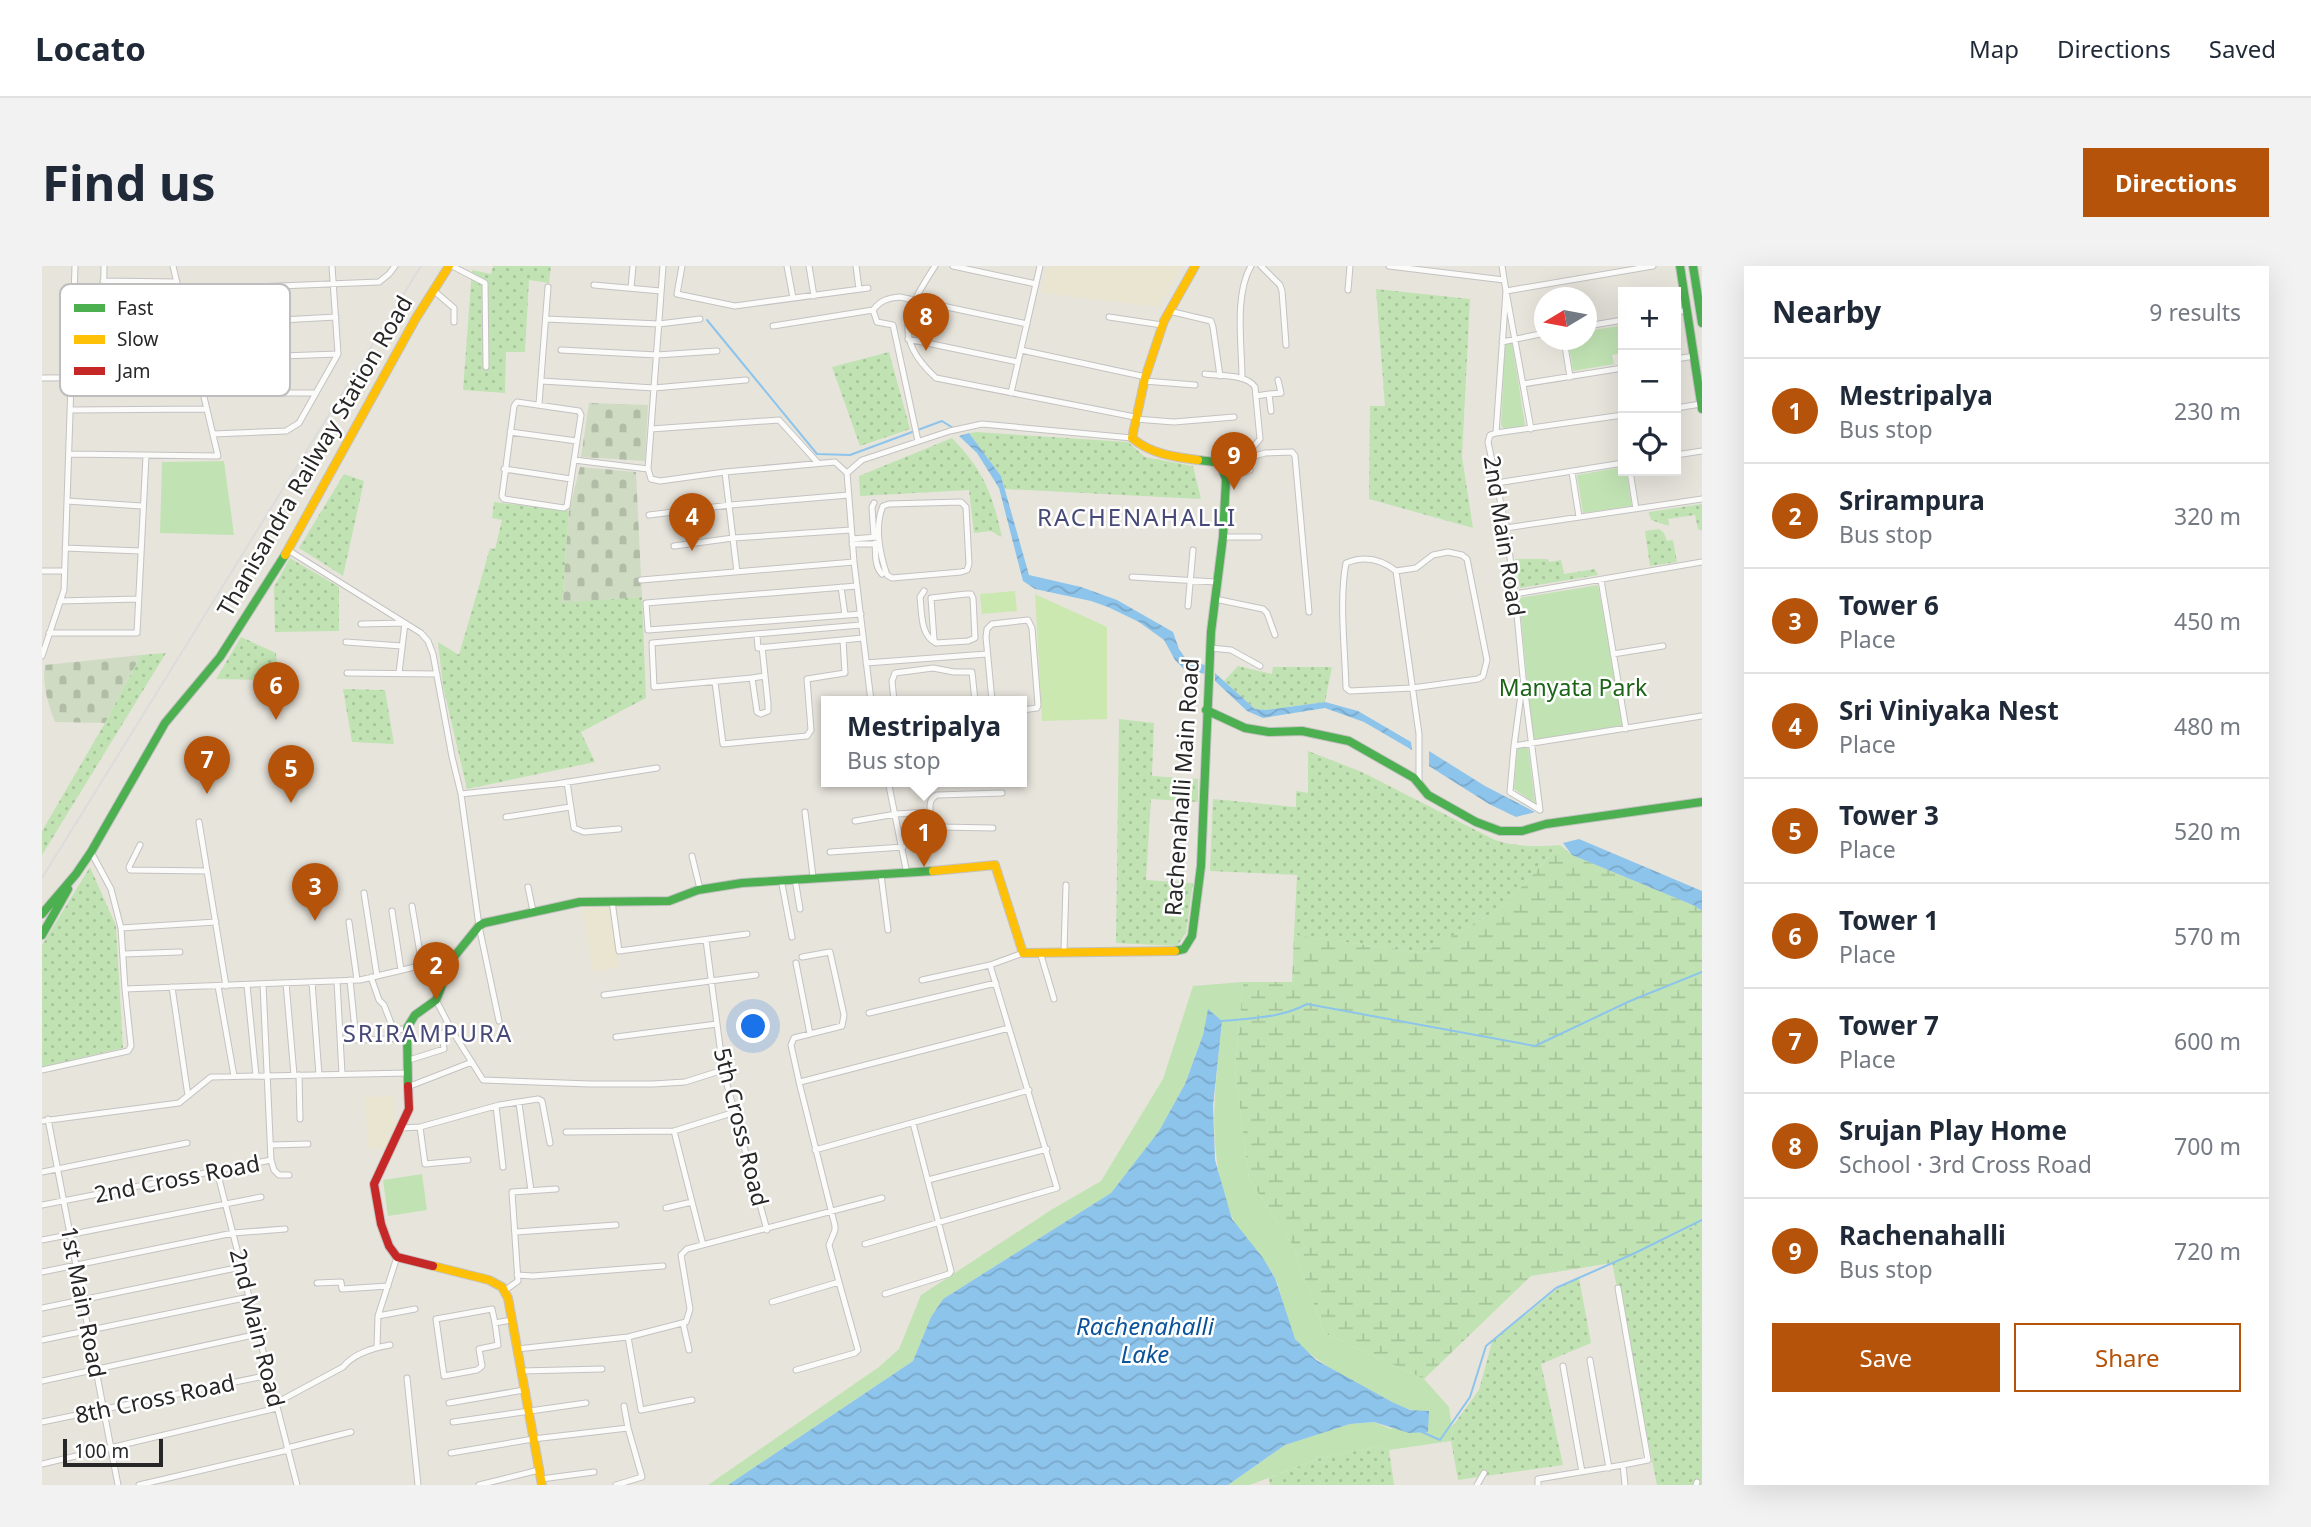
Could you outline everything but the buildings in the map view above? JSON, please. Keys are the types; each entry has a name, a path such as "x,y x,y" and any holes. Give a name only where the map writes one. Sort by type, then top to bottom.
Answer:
{"street":[{"path":"74,284 75,266"},
{"path":"103,284 104,266"},
{"path":"103,281 177,282 173,266"},
{"path":"213,434 286,431 299,423 338,354 332,266"},
{"path":"290,286 379,282 395,266"},
{"path":"450,266 485,283 486,367"},
{"name":"Thanisandra Railway Station Road","path":"42,935 165,723 220,657 288,550 433,290 450,266"},
{"path":"631,288 633,266"},
{"path":"663,266 648,469 651,479 660,481 835,462 847,473 854,562 870,696"},
{"path":"682,266 677,294 734,306 868,288"},
{"path":"787,266 793,298"},
{"path":"809,266 814,296"},
{"path":"856,266 859,289"},
{"path":"934,266 914,299 908,321 908,339 920,363 936,378 1135,418 1174,422 1234,417"},
{"path":"953,266 1036,284"},
{"path":"1011,393 1040,266"},
{"path":"1132,438 1145,379 1162,325 1195,266"},
{"path":"1242,379 1242,296 1246,274 1251,266"},
{"path":"1261,266 1280,285 1282,291 1286,345"},
{"path":"1348,290 1350,266"},
{"path":"1390,266 1504,280"},
{"name":"2nd Main Road","path":"1502,266 1506,291 1496,433 1490,435 1488,442 1506,528 1540,810 1510,792 1514,746"},
{"path":"1531,429 1506,291 1653,266"},
{"path":"1680,266 1694,356 1699,366 1702,407 1681,408"},
{"path":"1693,266 1702,323"},
{"path":"594,285 661,290"},
{"path":"539,404 548,287"},
{"path":"433,290 454,308 454,322"},
{"path":"773,326 873,310 878,303 888,298 900,297 1027,324"},
{"path":"873,310 878,323 893,325 908,321"},
{"path":"1681,312 1701,310"},
{"path":"1169,312 1210,321 1220,376"},
{"path":"290,320 336,317"},
{"path":"1109,317 1162,325"},
{"path":"546,319 659,324 700,319"},
{"path":"1597,324 1618,321"},
{"path":"893,325 918,441"},
{"path":"1502,342 1534,335"},
{"path":"908,339 1018,362"},
{"path":"561,350 657,355 717,351"},
{"path":"1566,350 1570,377"},
{"path":"1021,351 1145,379 1195,385"},
{"path":"290,356 338,354"},
{"path":"1681,358 1694,356"},
{"path":"1523,384 1618,369"},
{"path":"1205,373 1253,383 1260,439 1243,459"},
{"path":"42,378 60,379"},
{"path":"542,381 654,388 746,380"},
{"path":"1256,396 1281,393 1278,380"},
{"path":"290,393 315,393"},
{"path":"1269,394 1271,411"},
{"path":"42,656 64,590 70,396"},
{"path":"69,454 218,456 204,396"},
{"path":"517,402 579,411 581,415 568,506 552,507 504,499 502,496 510,432 517,402"},
{"path":"70,410 207,409"},
{"path":"1496,433 1618,416"},
{"path":"651,429 779,421 818,463"},
{"path":"847,473 862,460 951,430 982,424 1132,438 1145,448 1160,453 1215,462 1221,466 1265,453 1292,452 1297,460 1309,612"},
{"path":"510,432 577,441"},
{"path":"1681,454 1702,451"},
{"path":"49,633 137,633 146,456"},
{"path":"574,460 648,469"},
{"path":"1497,483 1618,464"},
{"name":"Rachenahalli Main Road","path":"1023,953 1170,953 1184,948 1192,936 1201,866 1210,648 1223,537 1226,479 1221,466"},
{"path":"505,469 571,479"},
{"path":"1226,479 1250,470"},
{"path":"725,472 737,572"},
{"path":"1572,472 1579,517"},
{"path":"1631,476 1636,509"},
{"path":"649,514 849,495"},
{"path":"1506,528 1702,499"},
{"path":"68,501 142,506"},
{"path":"874,503 872,507 877,540 887,575 892,578 967,570 966,506 961,502 883,506 879,515 877,540 876,564 882,574"},
{"path":"674,546 733,538 851,530"},
{"path":"1223,537 1259,537"},
{"path":"852,541 877,540"},
{"path":"65,548 140,551"},
{"path":"288,550 421,633 429,641 461,794 479,926 499,1021"},
{"path":"1188,606 1193,550"},
{"path":"1448,552 1462,555 1467,559 1487,660 1483,676 1478,679 1412,688 1356,692 1346,688 1343,576 1346,563 1365,558 1377,559 1396,572 1416,568 1433,555 1448,552"},
{"path":"641,580 854,562"},
{"path":"1515,594 1702,562"},
{"path":"42,571 64,571"},
{"path":"1396,572 1419,734 1419,784"},
{"path":"1132,576 1216,582"},
{"path":"1601,580 1626,729"},
{"path":"857,586 646,603 648,630 861,614"},
{"path":"842,587 845,615"},
{"path":"924,591 920,597 924,628 929,639 936,643 971,641 979,634 978,609"},
{"path":"936,643 931,598 971,594 976,632 969,654"},
{"path":"60,601 138,599"},
{"path":"1215,599 1264,609 1275,635"},
{"path":"991,696 986,637 989,626 1025,620 1031,624 1038,705 1037,708 1027,709"},
{"path":"360,624 405,623"},
{"path":"399,673 405,623"},
{"path":"765,676 653,687 652,643 861,625"},
{"path":"752,678 757,712 761,714 768,711 760,634"},
{"path":"761,648 863,638"},
{"path":"715,682 723,744 807,736 811,730 807,680 845,673 843,640"},
{"path":"346,642 402,646"},
{"path":"1613,654 1663,646"},
{"path":"1210,648 1231,650 1260,666"},
{"path":"866,663 987,654"},
{"path":"932,657 933,668"},
{"path":"894,696 892,681 895,673 933,668 972,672 974,696"},
{"path":"347,673 437,674"},
{"path":"1523,677 1514,746 1702,716"},
{"path":"1206,710 1245,728 1269,732 1302,731 1349,741 1414,778 1427,795 1476,822 1500,831 1522,831 1537,826 1702,802"},
{"path":"461,794 657,768"},
{"path":"567,782 574,828 579,832 619,829"},
{"path":"889,787 908,874"},
{"path":"993,828 933,825 930,802 932,797 937,795 1002,793"},
{"path":"506,817 570,807"},
{"path":"805,812 813,877"},
{"path":"855,821 930,812"},
{"path":"199,822 226,986"},
{"path":"140,845 130,870 207,871"},
{"path":"830,852 903,847"},
{"path":"42,1070 128,1051 131,1046 121,928 111,889 91,852"},
{"path":"692,856 700,889"},
{"path":"541,1478 522,1371 502,1287 489,1280 397,1258 389,1246 381,1224 374,1184 409,1109 408,1028 415,1015 436,1000 453,958 479,926 533,911 580,902 669,901 700,889 781,879 908,874 995,865 1023,953 990,965 922,980"},
{"name":"Thanisandra Railway Station Road","path":"42,914 76,874"},
{"path":"881,875 888,930"},
{"path":"795,878 800,909"},
{"path":"781,879 792,937"},
{"path":"1064,951 1066,885"},
{"path":"528,887 533,911"},
{"path":"349,922 356,1040 391,1039 394,1037 394,1031 384,1005 379,1000 374,977 364,893"},
{"path":"612,901 619,951 747,934"},
{"path":"412,906 422,965"},
{"path":"391,911 401,970"},
{"path":"121,928 216,922"},
{"name":"5th Cross Road","path":"706,940 723,1070 767,1230"},
{"path":"123,954 180,952"},
{"path":"796,1370 858,1350 829,1245 835,1230 791,1045 792,1040 842,1026 844,1015 831,954 828,952 802,957"},
{"path":"1040,952 1054,999"},
{"path":"125,989 354,980 453,958"},
{"path":"796,963 810,1034"},
{"path":"865,1244 1053,1191 1057,1185 990,965"},
{"path":"604,995 756,975"},
{"path":"337,981 342,1074"},
{"path":"313,982 319,1075"},
{"path":"286,983 300,1119"},
{"path":"263,984 271,1160 279,1175 289,1175"},
{"path":"869,1013 996,984"},
{"path":"247,985 256,1076"},
{"path":"218,986 234,1076"},
{"path":"172,987 188,1096"},
{"path":"436,1000 450,1028 483,1080 491,1082 653,1084 685,1082 723,1070"},
{"path":"616,1037 717,1024"},
{"path":"394,1031 408,1028"},
{"path":"408,1060 444,1049 442,1034 450,1028"},
{"path":"800,1082 1009,1028"},
{"path":"410,1086 472,1062"},
{"path":"45,1120 179,1102 211,1077 409,1073"},
{"path":"815,1150 1029,1090"},
{"path":"401,1128 420,1127 496,1106 538,1099 542,1101 551,1143"},
{"path":"519,1103 531,1191"},
{"path":"496,1106 503,1167"},
{"path":"566,1132 674,1131 735,1112"},
{"name":"1st Main Road","path":"45,1120 58,1168 118,1485"},
{"path":"885,1294 949,1274 951,1270 913,1123"},
{"path":"420,1127 425,1164 468,1160"},
{"path":"674,1131 703,1245"},
{"path":"42,1172 187,1143"},
{"path":"271,1145 308,1144"},
{"path":"928,1181 1047,1149"},
{"name":"2nd Cross Road","path":"42,1205 271,1160"},
{"name":"2nd Main Road","path":"217,1171 297,1485"},
{"path":"506,1295 518,1281 512,1192 556,1189"},
{"path":"42,1240 261,1196"},
{"path":"517,1349 628,1337 686,1322 690,1309 681,1255 687,1249 882,1198"},
{"path":"666,1208 692,1202"},
{"path":"516,1232 616,1226"},
{"path":"42,1272 233,1233 285,1229"},
{"path":"377,1348 377,1316 397,1258"},
{"path":"517,1275 663,1266"},
{"path":"42,1308 241,1267"},
{"path":"317,1283 341,1282 342,1289 388,1286"},
{"path":"772,1302 839,1282"},
{"path":"1538,1485 1538,1479 1648,1460 1618,1288"},
{"path":"42,1340 249,1297"},
{"path":"377,1316 415,1309"},
{"path":"492,1309 496,1326 498,1345 479,1349 482,1366 477,1370 444,1376 436,1319 492,1309"},
{"path":"683,1323 689,1350"},
{"path":"496,1326 512,1324"},
{"path":"42,1381 258,1334"},
{"path":"628,1337 641,1410 692,1400"},
{"path":"42,1464 277,1406 343,1367 349,1358 390,1345"},
{"path":"1590,1360 1609,1468"},
{"path":"1563,1366 1582,1472"},
{"path":"522,1371 602,1369"},
{"name":"8th Cross Road","path":"42,1422 269,1375"},
{"path":"407,1378 418,1485"},
{"path":"449,1402 524,1390"},
{"path":"453,1422 586,1403"},
{"path":"616,1485 642,1476 624,1406"},
{"path":"451,1453 533,1439 628,1428"},
{"path":"139,1485 351,1432"},
{"path":"1623,1465 1625,1485"},
{"path":"479,1485 594,1472"},
{"path":"1477,1485 1484,1473"}],"shaded area":[{"path":"1047,266 1183,266 1158,307 1042,293"},
{"path":"582,907 611,907 619,967 593,972"},
{"path":"393,1096 393,1119 403,1119 386,1148 367,1148 366,1097"}],"green space":[{"path":"493,266 551,266 549,283 529,280 525,352 506,352 505,393 463,390 472,270 491,274"},
{"path":"1376,289 1470,299 1462,457 1473,528 1369,499 1370,406 1385,406"},
{"path":"1618,326 1618,354 1612,355 1614,364 1573,371 1570,350 1597,350 1597,329"},
{"path":"1510,341 1525,425 1505,430 1501,425 1505,343"},
{"path":"889,352 910,429 860,446 832,367"},
{"path":"589,403 648,405 645,461 581,457"},
{"path":"969,433 1128,442 1145,457 1193,466 1201,499 1005,489 1001,476"},
{"path":"952,438 972,461 985,483 1002,537 991,531 974,533 969,490 860,496 859,476"},
{"path":"224,461 234,535 160,533 162,462"},
{"path":"580,467 636,472 642,597 562,603 569,511"},
{"path":"1618,468 1618,476 1627,476 1632,506 1583,513 1577,475"},
{"path":"344,474 364,481 343,576 299,548"},
{"path":"494,502 569,511 562,602 642,597 646,698 581,732 595,762 467,789 443,686 438,642 459,655 490,548 495,549 502,520 492,518"},
{"path":"1702,504 1702,531 1698,529 1695,515 1668,519 1669,526 1651,520 1649,512"},
{"path":"1659,529 1667,541 1673,540 1677,562 1650,566 1645,531"},
{"path":"290,558 339,587 339,631 275,632 274,587"},
{"path":"1515,559 1548,559 1549,562 1561,560 1564,574 1595,569 1598,575 1520,588"},
{"name":"Manyata Park","path":"1598,585 1624,726 1533,740 1519,598"},
{"path":"1015,591 1017,611 982,614 980,594"},
{"path":"1035,594 1107,627 1107,719 1042,721"},
{"path":"241,637 276,653 278,680 216,679"},
{"path":"166,653 42,855 42,831 141,655"},
{"path":"141,655 105,723 55,722 46,694 45,665"},
{"path":"1238,666 1272,674 1273,667 1332,667 1325,702 1255,709 1224,681"},
{"path":"343,689 385,690 394,744 352,742"},
{"path":"1119,719 1154,723 1152,776 1198,779 1198,802 1151,799 1146,880 1193,883 1186,933 1177,946 1116,943"},
{"path":"1528,747 1535,803 1514,789 1517,749"},
{"path":"1308,751 1362,772 1495,840 1527,846 1560,845 1504,906 1423,953 1294,935 1297,875 1210,871 1213,799 1296,807 1296,791 1308,793"},
{"path":"1560,845 1572,855 1702,911 1702,1223 1612,1263 1531,1276 1424,1379 1324,1333 1293,1246 1249,1179 1235,1069 1243,982 1292,982 1294,935 1423,953 1504,906"},
{"path":"90,867 116,926 123,1048 42,1067 42,945"},
{"path":"1243,982 1235,1069 1249,1179 1293,1246 1324,1333 1424,1379 1449,1407 1451,1441 1389,1450 1381,1446 1320,1458 1250,1485 1228,1485 1285,1445 1350,1424 1374,1422 1391,1429 1428,1412 1408,1409 1365,1388 1314,1357 1295,1339 1275,1278 1236,1225 1224,1193 1218,1169 1214,1120 1222,1021 1208,1010 1203,1035 1185,1084 1159,1131 1111,1193 943,1299 931,1317 913,1361 728,1485 708,1485 879,1367 899,1349 921,1295 1051,1210 1101,1181 1163,1079 1193,986"},
{"path":"422,1174 427,1210 388,1216 383,1180"},
{"path":"1702,1223 1702,1485 1657,1485 1612,1263"},
{"path":"1579,1278 1591,1343 1541,1364 1563,1465 1458,1480 1451,1441 1452,1427 1479,1390 1492,1342 1557,1289"},
{"path":"1381,1446 1389,1450 1394,1485 1270,1485 1269,1478 1320,1458"}],"water":[{"path":"969,433 1001,476 1029,575 1081,587 1117,600 1173,632 1179,649 1188,662 1206,665 1205,674 1184,669 1175,660 1164,640 1139,622 1108,607 1035,589 1023,581 999,488 977,453 959,436"},
{"path":"1215,673 1255,709 1325,702 1358,711 1411,742 1412,750 1364,722 1325,708 1263,718 1247,711 1215,681"},
{"path":"1429,751 1485,786 1535,812 1516,817 1489,804 1429,766"},
{"path":"1579,839 1702,891 1702,911 1572,855 1563,843"},
{"name":"Rachenahalli Lake","path":"1208,1009 1222,1021 1213,1106 1215,1160 1232,1219 1275,1278 1295,1339 1316,1360 1392,1402 1410,1410 1429,1411 1428,1432 1409,1433 1374,1422 1350,1424 1285,1445 1228,1485 728,1485 913,1361 931,1317 943,1299 1111,1193 1159,1131 1185,1084 1203,1035"}],"waterway":[{"path":"707,320 817,454 850,455 942,421 953,428"},
{"path":"1222,1021 1277,1015 1307,1004 1535,1046 1630,1001 1702,972"},
{"path":"1422,1432 1440,1440 1470,1397 1486,1346 1556,1288 1702,1220"}],"railway":[{"path":"42,878 421,266"}],"traffic: fast":[{"path":"1680,266 1702,409"},
{"path":"1693,266 1702,323"},
{"path":"1175,951 1184,949 1192,936 1201,866 1211,632 1223,537 1226,479 1221,466 1215,462 1198,460"},
{"path":"42,914 91,852 165,723 220,657 285,555"},
{"path":"1206,710 1245,728 1269,732 1302,731 1349,741 1414,778 1428,795 1476,822 1500,831 1522,831 1546,824 1702,802"},
{"path":"408,1086 407,1028 415,1015 436,1000 453,958 484,923 580,902 669,901 698,890 742,883 933,871"},
{"path":"42,935 68,889"}],"traffic: slow":[{"path":"285,555 416,318 449,266"},
{"path":"1195,266 1164,321 1145,378 1132,438 1155,451 1198,460"},
{"path":"933,871 995,865 1023,953 1175,951"},
{"path":"433,1266 489,1280 502,1287 508,1298 542,1485"}],"traffic: jam":[{"path":"408,1086 409,1109 374,1184 381,1224 389,1246 397,1257 433,1266"}],"place":[{"name":"Srujan Play Home","path":"926,351"},
{"name":"Rachenahalli","path":"1234,490"},
{"name":"Sri Viniyaka Nest","path":"692,551"},
{"name":"Tower 1","path":"276,720"},
{"name":"Tower 7","path":"207,794"},
{"name":"Tower 3","path":"291,803"},
{"name":"Mestripalya","path":"924,867"},
{"name":"Tower 6","path":"315,921"},
{"name":"Srirampura","path":"436,1000"}],"district":[{"name":"RACHENAHALLI","path":"1137,518"},
{"name":"SRIRAMPURA","path":"428,1034"}]}
